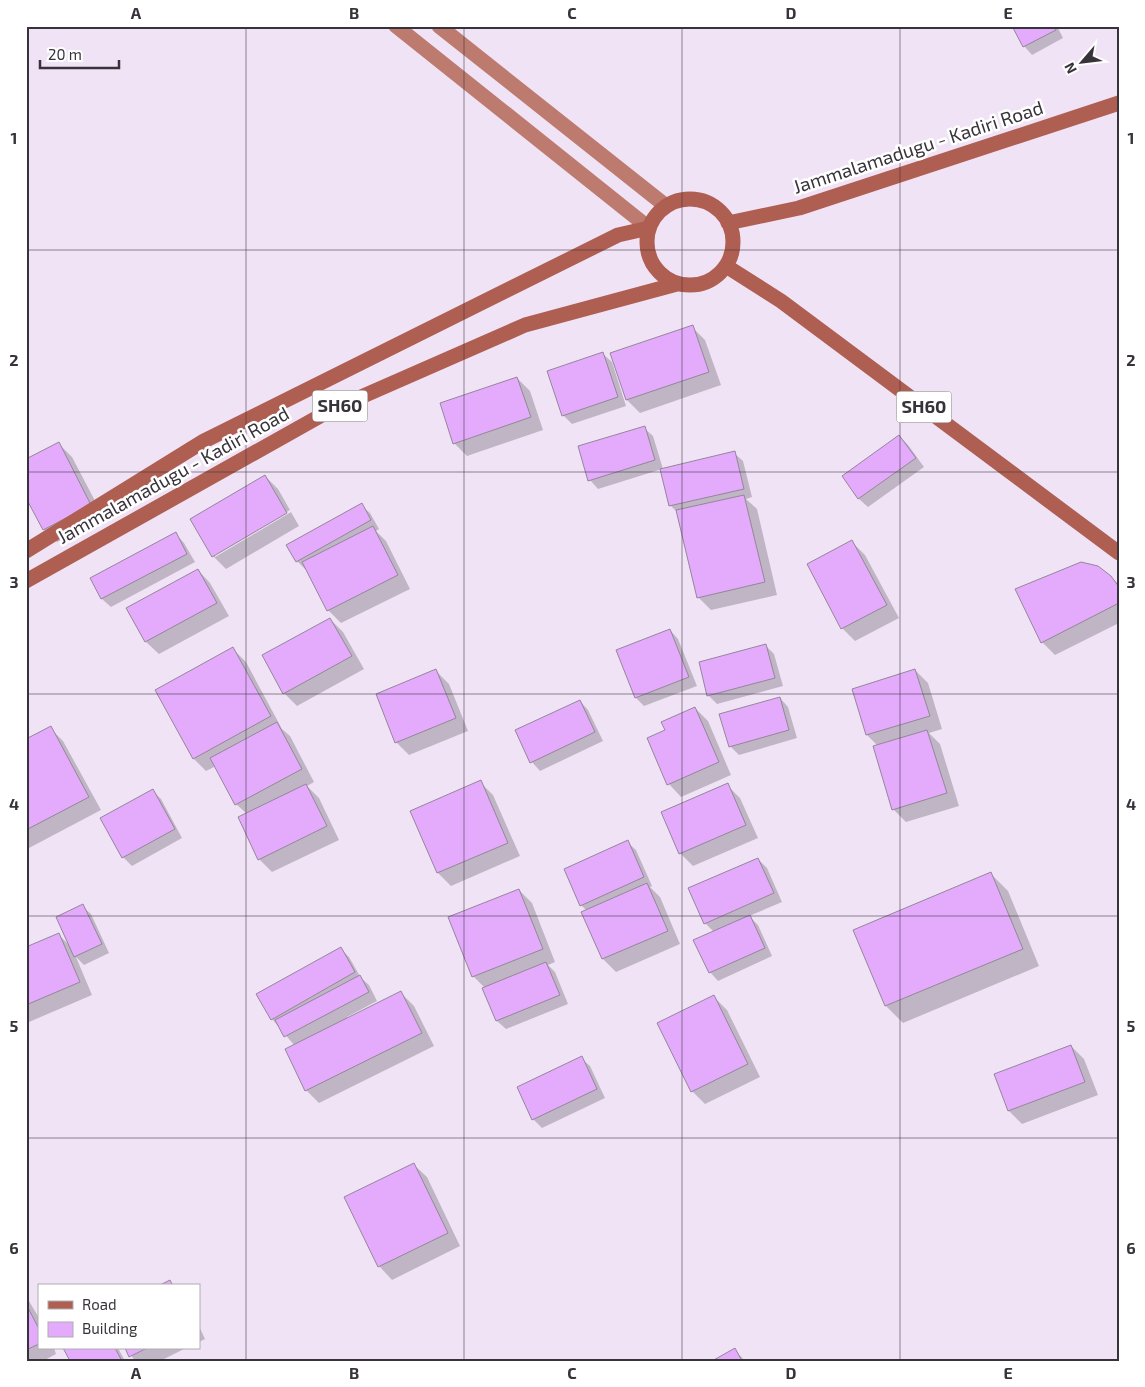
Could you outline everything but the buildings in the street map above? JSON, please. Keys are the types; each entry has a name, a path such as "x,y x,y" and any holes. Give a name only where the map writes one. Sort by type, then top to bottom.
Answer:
{"main road":[{"path":"396,26 649,228"},
{"path":"439,26 666,206"},
{"name":"Jammalamadugu - Kadiri Road","path":"728,223 799,208 1119,103"},
{"path":"677,284 665,278 655,268 649,255 647,242 649,228 656,216 666,206 679,200 693,199 707,202 719,211 728,223 733,237 732,252 726,266"},
{"name":"Jammalamadugu - Kadiri Road","path":"26,551 204,441 618,235 649,228"},
{"name":"Jammalamadugu - Kadiri Road","path":"26,581 329,411 525,325 677,284 691,286 704,283 716,277 726,266"},
{"name":"SH60","path":"726,266 781,301 1119,553"}]}
